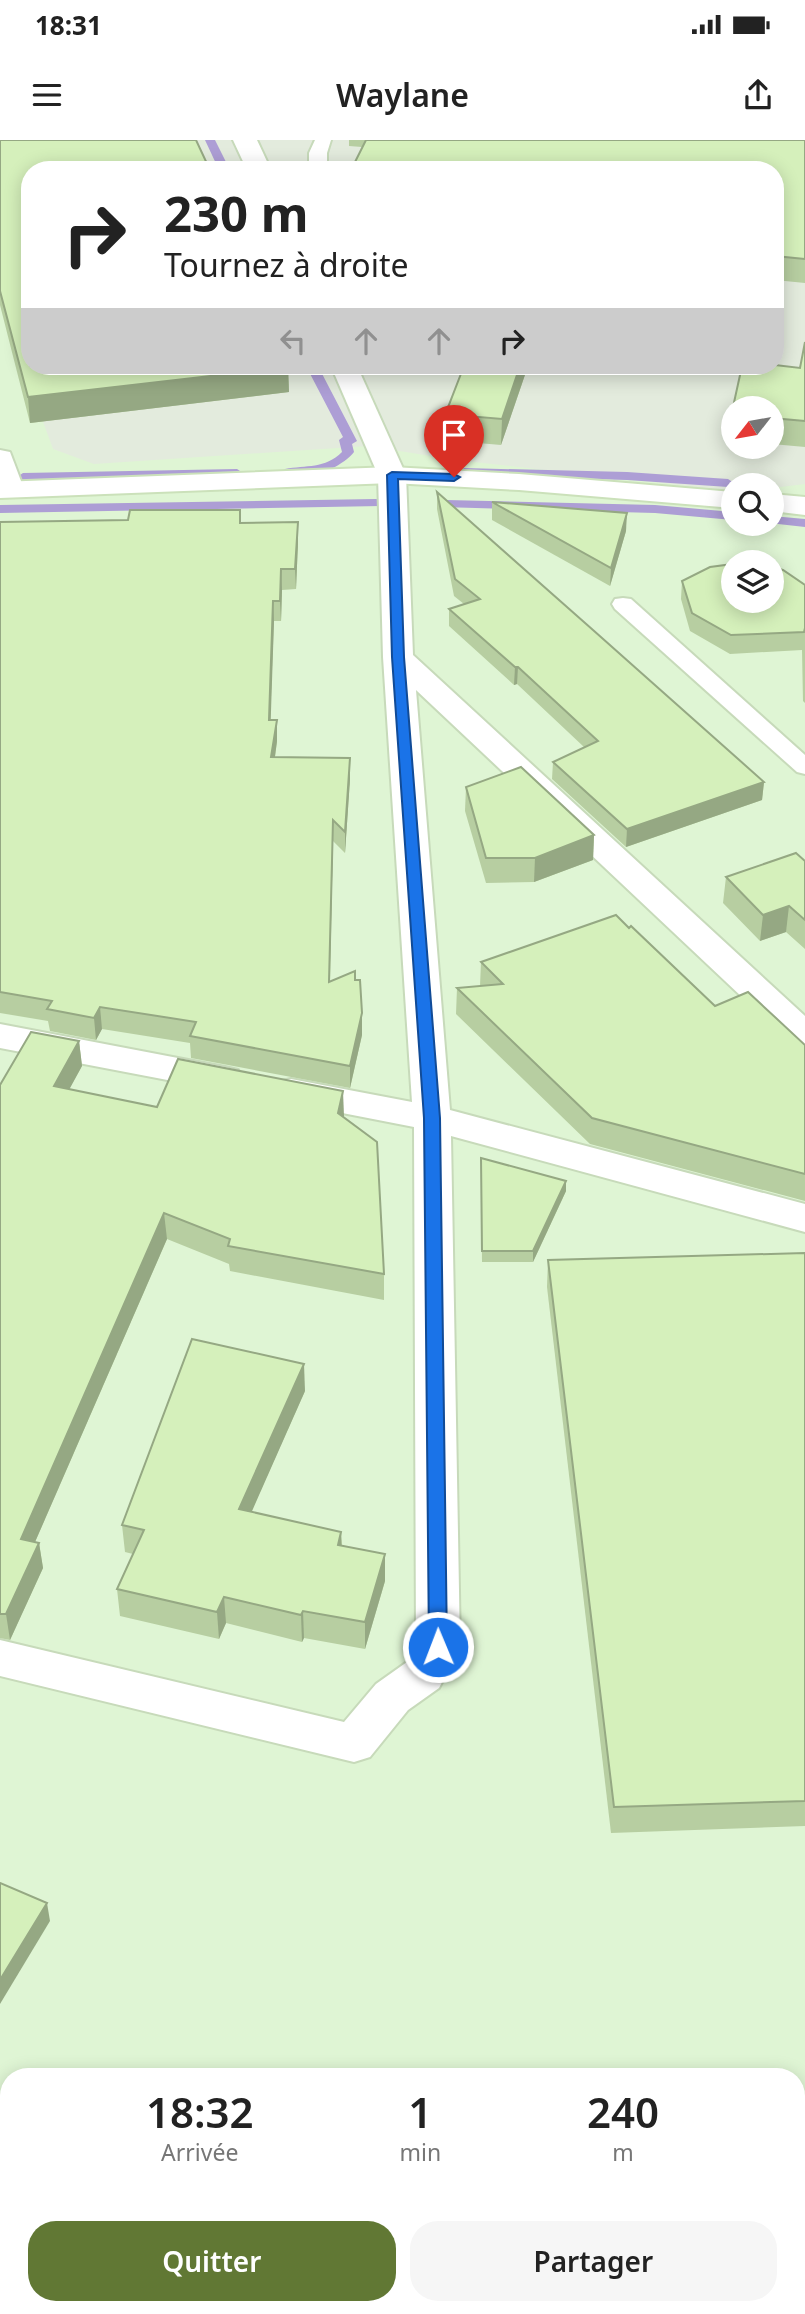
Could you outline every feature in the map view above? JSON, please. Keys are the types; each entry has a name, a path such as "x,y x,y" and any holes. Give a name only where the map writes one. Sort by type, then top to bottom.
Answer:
{"street":[{"path":"246,140 254,161"},
{"path":"0,1658 354,1743 393,1697 423,1675 438,1647 432,1118 398,657 392,475 348,375"},
{"path":"0,458 5,490 392,475 506,481 721,499"},
{"path":"784,504 805,506"},
{"path":"398,657 805,1036"},
{"path":"0,1036 432,1118 805,1218"}],"lane":[{"path":"318,161 323,140"},
{"path":"623,604 805,767"}],"shaded area":[{"path":"0,140 805,140 805,2068 0,2068"},
{"path":"6,140 805,140 805,484 784,487 784,473 721,473 721,490 456,460 368,446 94,464 53,449 26,375 784,375 784,161 21,161 21,361 0,304"}],"building":[{"path":"0,140 196,140 206,161 21,161 21,370 0,291"},
{"path":"366,140 805,140 805,259 784,257 784,161 356,161"},
{"path":"805,342 805,421 784,419 784,396 735,396 740,375 784,375 784,366 800,368"},
{"path":"22,375 219,375 28,397"},
{"path":"461,375 517,375 502,419 455,415 457,411 447,410"},
{"path":"437,492 764,782 627,829 553,762 598,741 518,667 449,609 480,599 455,579"},
{"path":"492,502 627,513 611,568"},
{"path":"130,510 240,510 240,523 298,522 295,569 281,569 280,601 273,601 269,720 277,720 271,757 350,758 345,832 333,820 329,982 355,971 355,980 360,980 362,1013 350,1066 190,1036 196,1022 100,1007 94,1018 47,1009 52,1001 0,992 0,522 128,520"},
{"path":"721,566 721,613 784,613 784,571 805,585 804,632 731,635 692,613 682,581 710,567"},
{"path":"521,767 594,835 535,858 486,858 466,787"},
{"path":"796,853 805,861 805,920 789,906 763,915 726,877"},
{"path":"616,915 715,1006 748,992 805,1045 805,1174 592,1118 457,988 503,984 481,962"},
{"path":"31,1032 79,1041 54,1086 157,1107 178,1059 343,1091 338,1113 377,1142 384,1274 228,1246 230,1239 164,1213 21,1539 39,1543 6,1614 0,1614 0,1085"},
{"path":"481,1158 566,1181 533,1251 482,1251"},
{"path":"805,1253 805,1801 614,1807 548,1260"},
{"path":"192,1339 304,1364 239,1509 341,1532 338,1545 385,1554 365,1622 303,1611 301,1615 224,1597 217,1612 117,1589 144,1530 122,1525"},
{"path":"0,1883 47,1903 0,1980"}],"waterway":[{"path":"210,140 220,161"},
{"path":"317,375 351,441"},
{"path":"289,472 313,470 336,463 348,452 345,440"},
{"path":"464,472 627,476 721,483"},
{"path":"23,477 237,473"},
{"path":"0,509 376,503"},
{"path":"446,504 655,509 721,515"},
{"path":"784,521 805,523"}],"route":[{"path":"438,1647 432,1118 398,657 392,475 454,477"}]}
